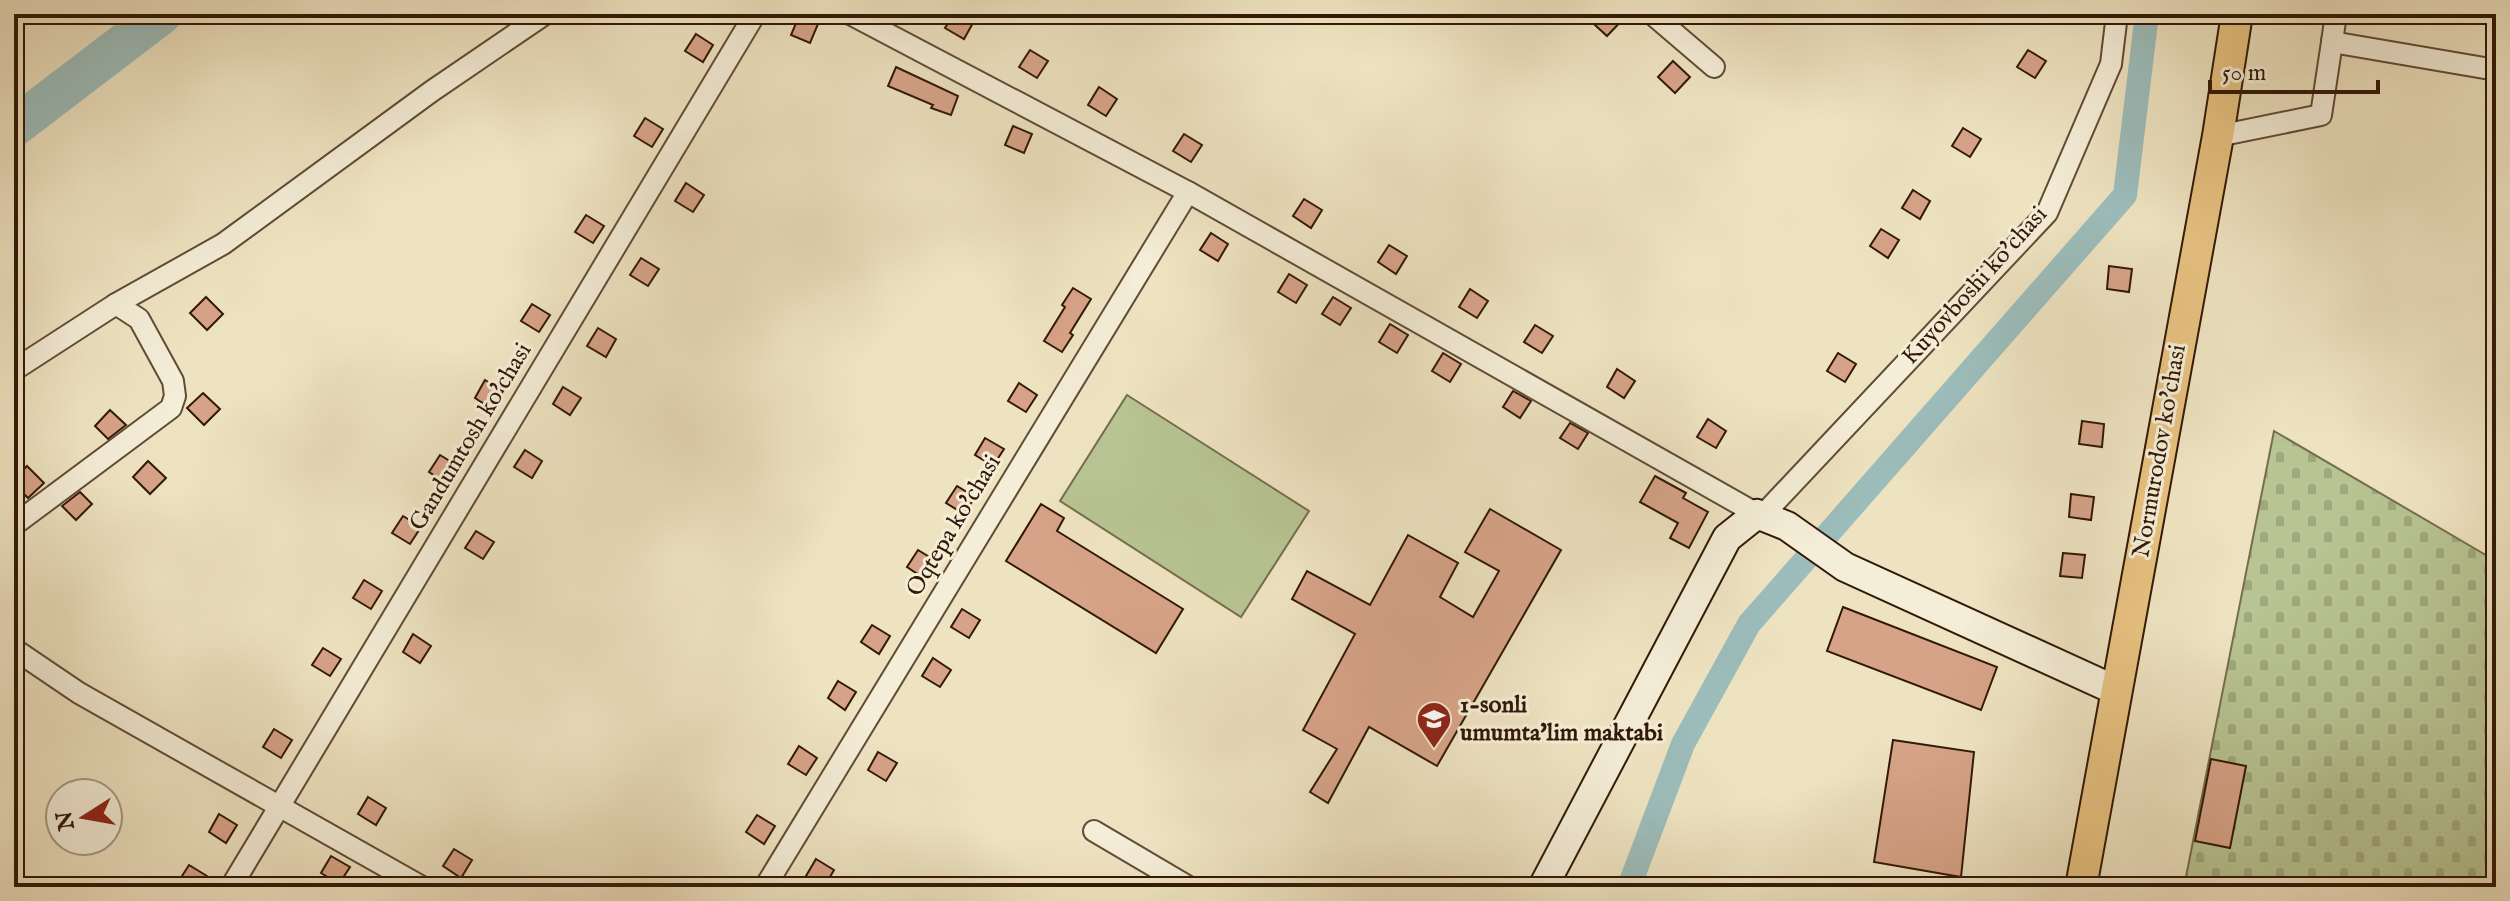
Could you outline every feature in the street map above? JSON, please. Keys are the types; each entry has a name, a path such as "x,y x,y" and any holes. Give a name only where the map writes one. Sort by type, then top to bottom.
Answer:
{"main road":[{"name":"Normurodov ko'chasi","path":"2081,887 2218,136 2237,14"},
{"path":"1769,519 1845,567 2115,690"},
{"name":"Kuyovboshi ko'chasi","path":"1543,887 1727,538 1769,519"}],"street":[{"path":"14,370 116,304 223,244 432,91 545,14"},
{"name":"Gandumtosh ko'chasi","path":"231,887 755,14"},
{"path":"850,14 1188,192 1769,519"},
{"path":"1652,14 1714,67"},
{"name":"Kuyovboshi ko'chasi","path":"1769,519 2047,213 2111,64 2117,14"},
{"path":"2218,136 2321,115 2336,14"},
{"path":"2332,42 2496,70"},
{"name":"Oqtepa ko'chasi","path":"765,887 1188,192"},
{"path":"14,525 171,408 175,396 173,381 139,319 116,304"},
{"path":"14,649 79,693 422,887"},
{"path":"1094,831 1189,887"}],"green space":[{"path":"1127,395 1309,511 1241,617 1060,501"},
{"path":"2274,431 2496,561 2496,887 2184,887"}],"building":[{"path":"954,14 963,14 974,21 964,39 945,28"},
{"path":"1583,14 1628,14 1607,36"},
{"path":"799,16 818,24 810,43 791,35"},
{"path":"696,34 713,45 703,62 685,51"},
{"path":"1030,50 1048,61 1037,78 1019,67"},
{"path":"2028,50 2046,61 2035,78 2017,67"},
{"path":"1673,61 1690,77 1675,93 1658,77"},
{"path":"896,67 958,96 951,115 888,86"},
{"path":"1099,87 1117,99 1106,116 1088,105"},
{"path":"645,118 663,129 652,147 634,136"},
{"path":"1013,126 1032,134 1024,153 1005,145"},
{"path":"1963,128 1981,139 1970,157 1952,146"},
{"path":"1184,134 1202,145 1191,162 1173,151"},
{"path":"686,183 704,195 693,212 675,201"},
{"path":"1913,190 1930,201 1920,219 1902,208"},
{"path":"1304,199 1322,210 1311,228 1293,216"},
{"path":"586,215 604,226 593,243 575,232"},
{"path":"1881,229 1899,240 1888,258 1870,246"},
{"path":"1211,233 1228,244 1218,261 1200,250"},
{"path":"1389,245 1407,256 1396,274 1378,262"},
{"path":"641,258 659,269 648,286 630,275"},
{"path":"2109,266 2132,269 2129,292 2107,289"},
{"path":"1289,274 1307,285 1296,303 1278,292"},
{"path":"1073,288 1091,299 1062,352 1044,341"},
{"path":"1470,289 1488,301 1477,318 1459,307"},
{"path":"206,297 223,314 207,330 190,313"},
{"path":"1333,297 1351,308 1340,325 1322,314"},
{"path":"532,304 550,315 539,332 521,321"},
{"path":"1390,324 1408,335 1397,353 1379,342"},
{"path":"1535,325 1553,336 1542,353 1524,342"},
{"path":"598,328 616,339 606,357 587,346"},
{"path":"1443,353 1461,364 1450,382 1432,371"},
{"path":"1838,353 1856,364 1845,382 1827,371"},
{"path":"1617,369 1635,381 1624,398 1607,387"},
{"path":"485,380 503,391 492,409 475,398"},
{"path":"1019,383 1037,395 1026,412 1008,401"},
{"path":"563,387 581,398 570,415 553,404"},
{"path":"1513,391 1531,401 1520,418 1503,407"},
{"path":"203,393 220,409 204,425 187,408"},
{"path":"110,410 126,425 108,439 95,426"},
{"path":"1708,419 1726,431 1716,448 1697,437"},
{"path":"2082,421 2104,424 2102,447 2079,444"},
{"path":"1570,423 1588,433 1578,449 1560,438"},
{"path":"985,438 1004,449 993,466 975,455"},
{"path":"525,450 542,461 532,478 514,467"},
{"path":"440,455 458,466 447,484 429,472"},
{"path":"148,461 166,478 150,494 133,477"},
{"path":"27,466 44,483 28,498 14,484 14,479"},
{"path":"1655,476 1686,493 1683,498 1708,512 1689,548 1670,538 1678,523 1640,502"},
{"path":"957,486 975,497 964,514 946,503"},
{"path":"80,492 92,504 76,520 62,506"},
{"path":"2071,494 2094,497 2091,520 2069,517"},
{"path":"1041,504 1064,518 1057,531 1183,609 1156,653 1006,561"},
{"path":"1490,509 1561,550 1437,766 1369,727 1328,803 1310,792 1337,749 1303,730 1355,634 1292,599 1307,571 1370,605 1408,535 1458,563 1440,597 1473,617 1499,571 1465,552"},
{"path":"403,516 421,527 410,544 392,533"},
{"path":"476,531 494,542 483,559 465,548"},
{"path":"918,550 936,561 925,579 907,567"},
{"path":"2063,553 2085,555 2082,578 2060,576"},
{"path":"364,580 382,591 371,609 353,598"},
{"path":"1843,607 1997,667 1981,710 1827,651"},
{"path":"962,609 980,620 969,638 951,627"},
{"path":"872,625 890,636 879,654 861,642"},
{"path":"413,634 431,646 420,663 403,652"},
{"path":"323,648 341,659 330,676 312,665"},
{"path":"933,658 951,670 940,687 922,676"},
{"path":"838,681 856,692 845,710 828,698"},
{"path":"274,729 292,740 281,758 263,747"},
{"path":"1893,740 1974,752 1961,877 1874,862"},
{"path":"799,746 817,758 806,775 788,764"},
{"path":"878,752 897,763 886,781 868,770"},
{"path":"2211,759 2246,766 2230,848 2195,841"},
{"path":"368,797 386,808 376,825 358,814"},
{"path":"219,814 237,825 226,843 209,832"},
{"path":"757,815 775,826 764,844 746,832"},
{"path":"454,849 472,860 461,878 443,866"},
{"path":"331,856 350,867 339,884 321,873"},
{"path":"816,859 834,870 824,887 806,876"},
{"path":"189,865 207,876 200,887 175,887"}],"waterway":[{"path":"14,127 162,14"},
{"path":"1629,887 1683,744 1749,624 2125,195 2147,14"}],"place":[{"name":"1-sonli umumta'lim maktabi","path":"1434,750"}]}
